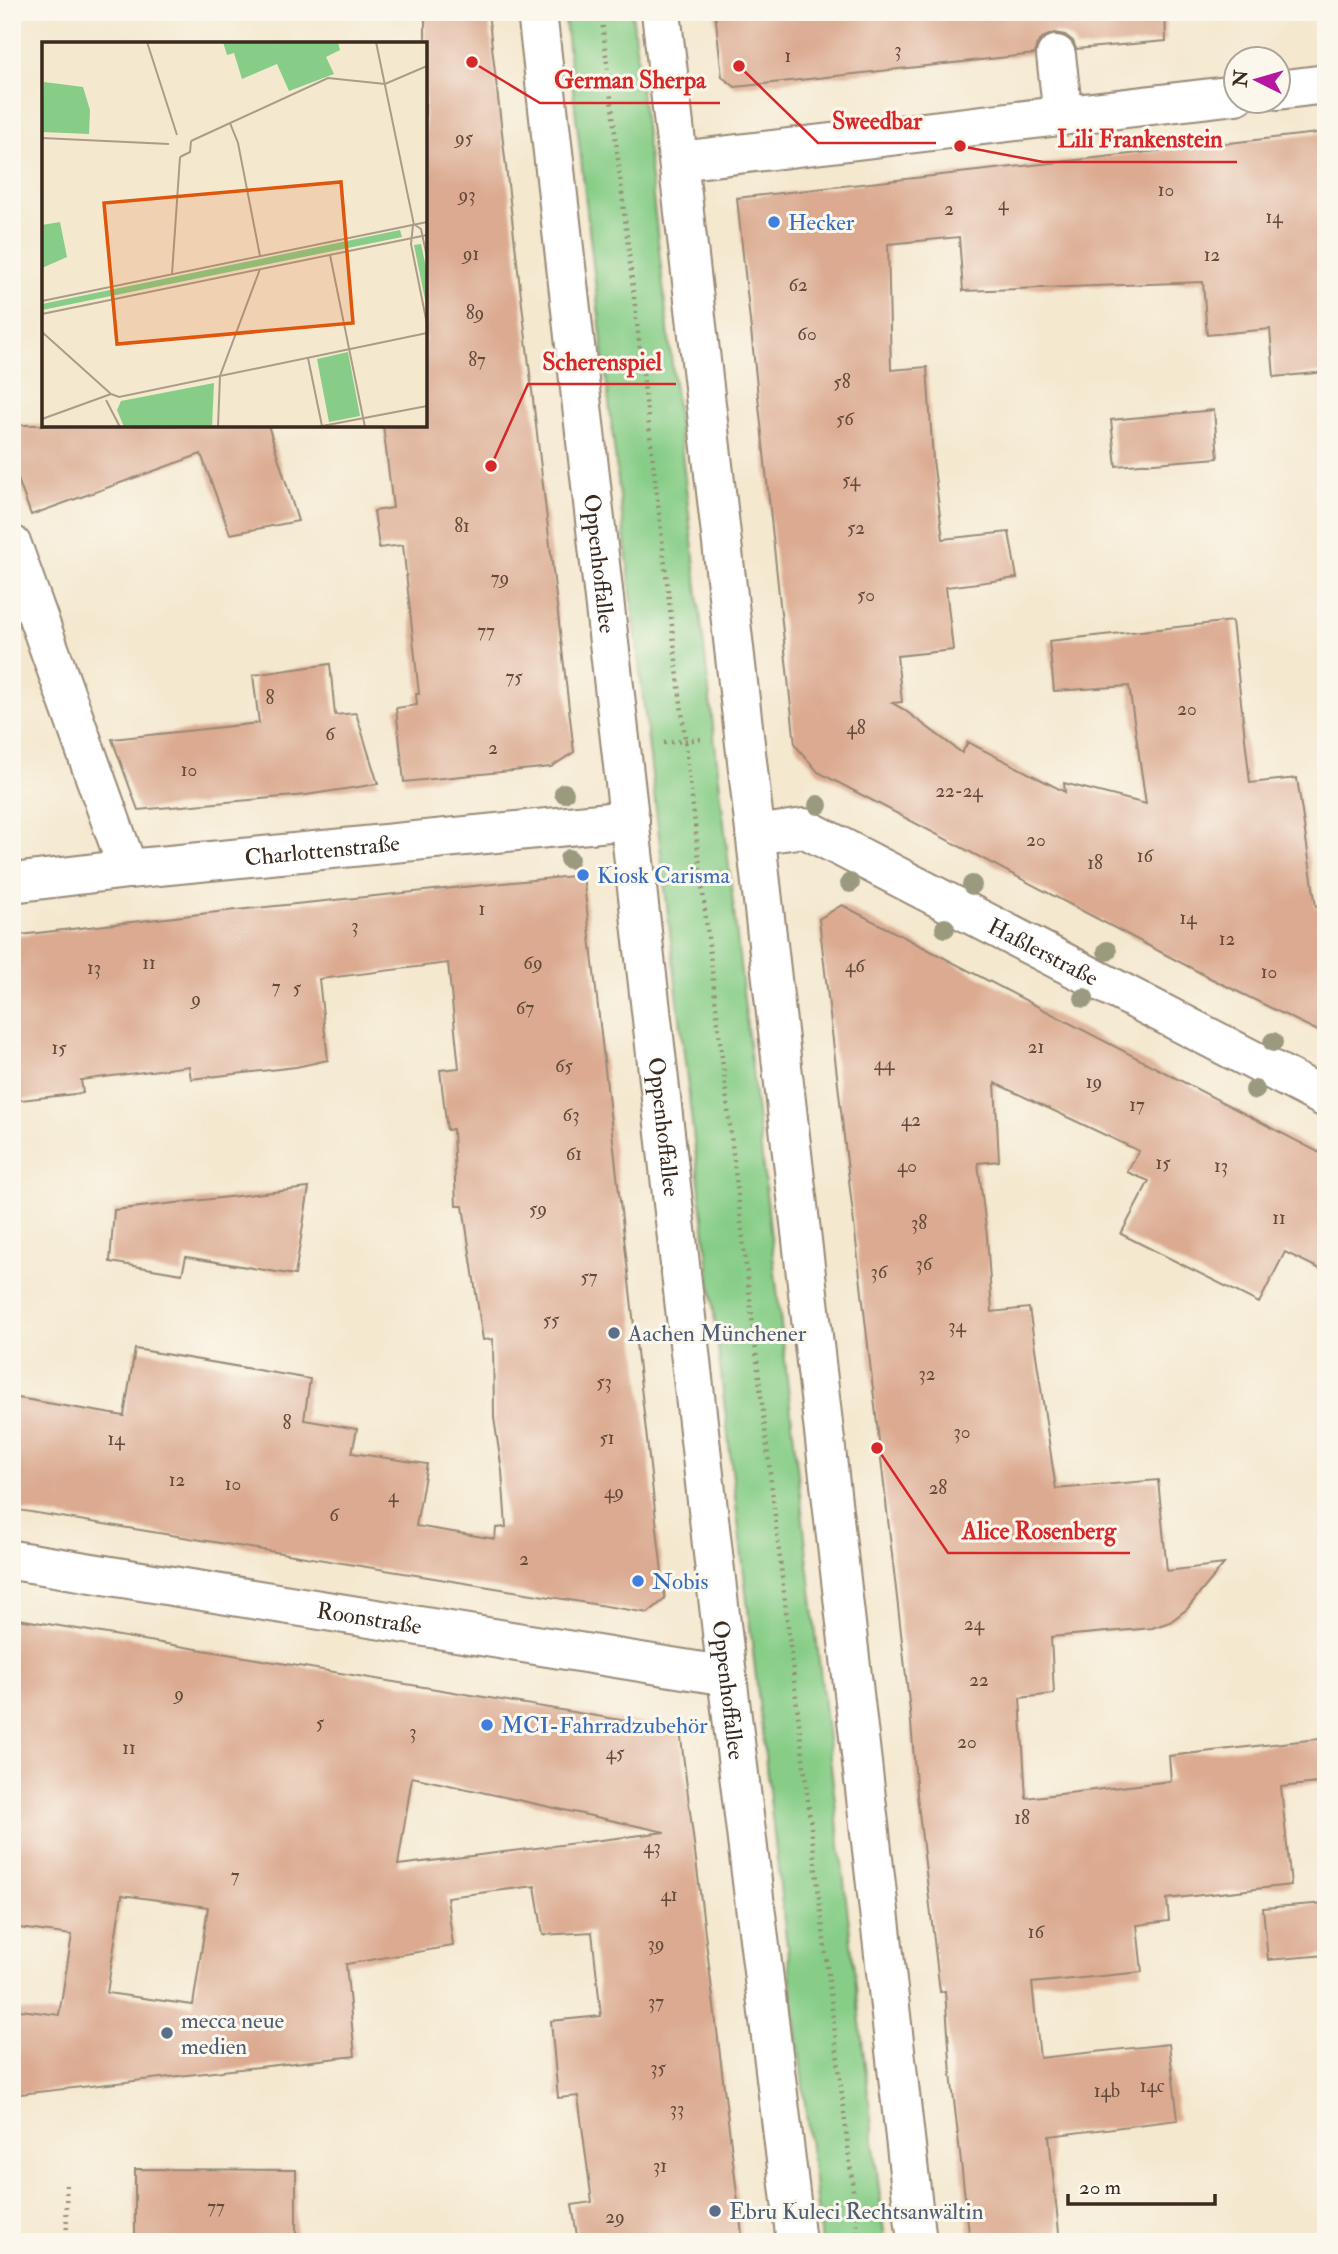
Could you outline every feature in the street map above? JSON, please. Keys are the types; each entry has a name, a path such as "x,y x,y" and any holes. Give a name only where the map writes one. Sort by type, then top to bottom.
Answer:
{"street":[{"name":"Oppenhoffallee","path":"537,12 727,1676 796,2242"},
{"path":"661,12 917,2242"},
{"path":"1056,55 1063,116"},
{"path":"1292,88 1326,84"},
{"path":"679,161 1222,97"},
{"path":"12,545 128,869"},
{"name":"Charlottenstraße","path":"12,883 128,869 630,820"},
{"name":"Haßlerstraße","path":"756,835 804,828 1326,1098"},
{"name":"Roonstraße","path":"12,1560 727,1676"}],"path":[{"path":"601,12 859,2242"},
{"path":"622,747 743,735"},
{"path":"66,2185 67,2242"}],"green space":[{"path":"564,12 632,12 885,2242 821,2242"}],"building":[{"path":"425,12 488,12 574,752 551,767 404,782 396,708 417,705 416,694 419,694 403,545 379,548 374,511 393,508 383,427 427,427"},
{"path":"715,12 1165,12 1166,41 1076,49 1073,41 1065,35 1054,33 1042,38 1036,46 1035,54 735,87 722,77"},
{"path":"1326,132 1326,372 1274,377 1270,329 1207,335 1203,282 963,291 959,237 888,244 891,370 927,367 933,460 943,539 1009,532 1017,578 946,587 953,650 897,656 902,702 892,703 962,753 968,742 1065,792 1064,783 1146,804 1129,686 1054,691 1049,641 1232,621 1250,783 1297,778 1316,907 1326,906 1326,1035 1212,979 818,772 795,745 737,198"},
{"path":"1214,410 1218,458 1116,466 1111,420"},
{"path":"12,425 269,427 298,521 230,534 201,454 31,515 12,463"},
{"path":"330,664 335,715 356,713 378,784 306,795 138,810 112,739 259,723 253,675"},
{"path":"583,875 665,1599 648,1613 12,1509 12,1397 124,1416 135,1349 310,1379 304,1420 357,1429 352,1453 427,1464 416,1526 495,1539 496,1528 506,1527 502,1471 494,1418 493,1339 483,1340 463,1206 456,1206 453,1129 447,1130 440,1070 459,1068 448,963 319,979 328,1060 296,1067 191,1079 189,1066 81,1080 83,1093 12,1101 12,936 226,911"},
{"path":"842,905 1326,1156 1326,1272 1285,1252 1259,1303 1121,1234 1149,1181 1127,1172 1139,1151 995,1083 999,1161 978,1163 987,1236 992,1312 1029,1308 1056,1489 1158,1480 1167,1571 1224,1564 1187,1609 1170,1622 1152,1628 1051,1637 1054,1694 1020,1698 1026,1798 1171,1781 1169,1756 1326,1738 1326,1782 1281,1787 1291,1885 1167,1899 1169,1921 1137,1925 1142,1972 1032,1983 1040,2058 1169,2044 1178,2120 1049,2136 1060,2242 970,2242 951,2074 945,1991 940,1992 819,919"},
{"path":"309,1188 295,1275 186,1257 182,1274 110,1262 114,1210"},
{"path":"12,1618 680,1730 743,2242 578,2242 572,2205 592,2202 578,2096 558,2098 551,2021 601,2016 592,1932 543,1935 535,1886 447,1897 453,1946 346,1964 355,2056 12,2095 12,2009 59,2015 72,1935 12,1927","holes":["412,1777 665,1832 398,1865","122,1895 208,1907 193,2005 107,1993"]},
{"path":"1326,1903 1326,1955 1268,1960 1263,1908"},
{"path":"135,2169 296,2170 296,2242 135,2242"}],"place":[{"name":"German Sherpa","path":"472,62"},
{"name":"Sweedbar","path":"739,66"},
{"name":"Lili Frankenstein","path":"960,146"},
{"name":"Hecker","path":"774,222"},
{"name":"Scherenspiel","path":"491,466"},
{"name":"Kiosk Carisma","path":"583,875"},
{"name":"Aachen Münchener","path":"614,1333"},
{"name":"Alice Rosenberg","path":"877,1448"},
{"name":"Nobis","path":"638,1581"},
{"name":"MCI-Fahrradzubehör","path":"487,1725"},
{"name":"mecca neue medien","path":"167,2033"},
{"name":"Ebru Kuleci Rechtsanwältin","path":"715,2211"}]}
